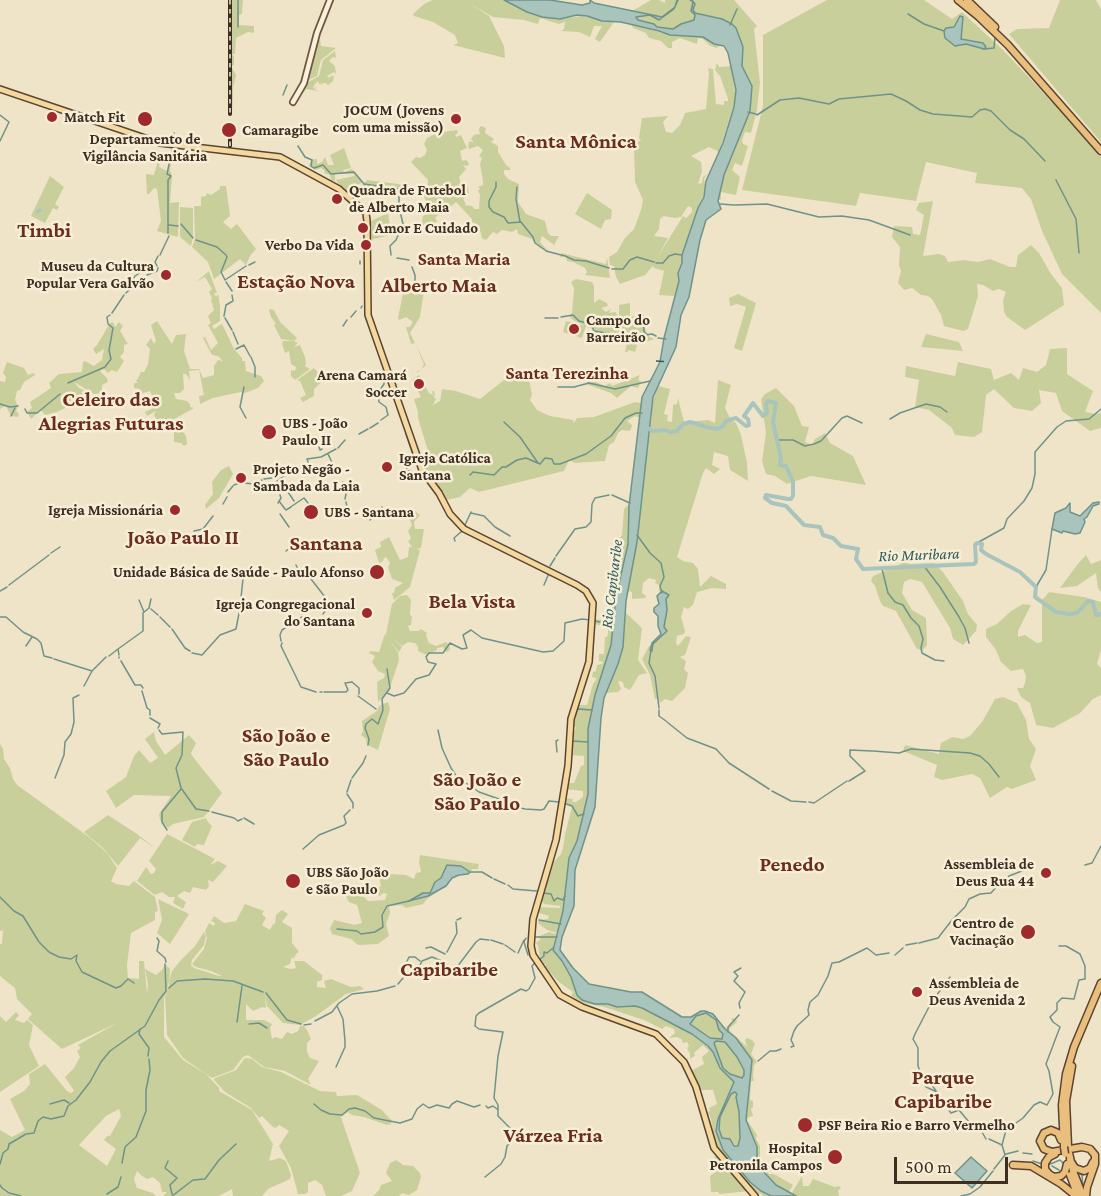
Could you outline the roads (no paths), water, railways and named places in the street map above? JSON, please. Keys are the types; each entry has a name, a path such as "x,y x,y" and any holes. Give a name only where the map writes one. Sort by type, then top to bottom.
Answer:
{"highway":[{"path":"958,0 1008,45 1101,151"},
{"path":"965,0 1019,51 1101,145"},
{"path":"1077,1196 1067,1153 1062,1105 1066,1074 1074,1047 1101,983"},
{"path":"1067,1153 1075,1168 1084,1171 1092,1166 1093,1157 1089,1151 1081,1149 1053,1154 1047,1160 1045,1167 1048,1174 1058,1177 1063,1174 1067,1153 1066,1101 1072,1065 1101,991"},
{"path":"1084,1196 1067,1153 1059,1134 1055,1131 1046,1131 1041,1137 1041,1146 1048,1151 1082,1147 1090,1149 1095,1155 1095,1164 1084,1196"},
{"path":"1013,1165 1031,1166 1077,1196"}],"main road":[{"path":"293,102 304,83 317,33 330,0"},
{"path":"0,89 160,143 280,157 339,189 361,207 367,218 369,320 419,464 439,493 451,516 467,531 577,585 586,591 593,603 588,666 571,719 568,766 556,840 538,904 531,946 537,962 560,995 582,1007 656,1034 684,1062 697,1089 711,1143 720,1157 755,1196"}],"water":[{"path":"504,0 550,0 582,5 590,3 590,0 594,3 662,17 675,7 659,20 650,15 636,17 638,20 657,27 673,29 694,20 695,15 691,11 693,2 690,0 692,0 695,4 693,10 695,13 722,19 736,28 743,47 742,66 752,86 750,111 724,175 718,201 721,209 706,220 689,297 681,315 676,347 653,397 637,542 626,601 623,647 604,698 595,807 575,870 574,906 562,937 560,950 589,984 642,992 682,1017 691,1017 701,1011 713,1014 736,1038 752,1060 746,1120 757,1147 757,1158 762,1170 776,1185 796,1196 771,1196 761,1191 750,1182 723,1150 716,1131 718,1119 734,1082 720,1068 708,1046 692,1034 642,1008 617,1007 582,1000 577,995 562,961 553,950 563,911 569,858 577,841 588,794 588,729 595,695 611,645 616,596 628,544 629,506 642,397 660,362 679,281 678,273 682,255 704,197 706,181 723,143 734,107 736,90 728,53 724,46 714,44 703,37 670,35 587,16 577,15 560,19 527,12","holes":["706,1013 716,1020 723,1034 722,1039 710,1038 690,1024 696,1016","716,1041 725,1042 744,1070 742,1078 730,1074 723,1068 714,1043","735,1092 737,1094 740,1138 738,1146 734,1146 730,1139 722,1138 719,1129 720,1117 731,1094"]},
{"path":"960,16 963,17 961,39 983,43 986,47 984,49 966,44 955,46 945,38 946,28 954,27"},
{"path":"1099,502 1093,506 1084,519 1080,533 1063,531 1062,533 1052,529 1055,513 1066,508 1070,503 1070,512 1080,516 1093,503"},
{"path":"662,591 669,595 666,599 664,627 667,631 653,644 652,651 650,650 652,643 661,634 654,608 659,604 657,596"},
{"path":"447,865 461,866 470,872 452,878 446,886 428,896 409,901 423,893 430,893"},
{"path":"971,1157 987,1171 972,1188 955,1173"}],"waterway":[{"path":"238,0 238,27"},
{"path":"730,25 737,9"},
{"path":"908,14 924,24 944,31"},
{"path":"984,49 994,48 995,37"},
{"path":"283,95 287,85"},
{"path":"757,115 780,100 799,98 829,104 839,99 891,94 920,110 933,114 972,117 985,109 991,111 1010,130 1024,139 1045,161"},
{"path":"748,112 756,114"},
{"path":"0,115 9,122 0,141"},
{"path":"173,137 174,133"},
{"path":"298,146 305,157 312,160 311,166 314,168 323,165 331,174 354,172 364,184 399,189 399,207 403,224 396,240 390,246 391,255"},
{"path":"168,233 168,180 171,176 167,174 172,150"},
{"path":"1056,180 1076,219 1079,253"},
{"path":"496,182 489,207 493,212 504,217 508,223 521,222 535,243 545,250"},
{"path":"517,187 516,199 520,222"},
{"path":"720,204 734,205"},
{"path":"735,205 767,204 819,217 842,216 869,220 910,235"},
{"path":"181,224 193,238"},
{"path":"169,225 178,226"},
{"path":"160,255 169,236"},
{"path":"196,240 217,247 226,255 221,272 225,280 246,266"},
{"path":"546,251 609,268"},
{"path":"656,263 663,263 669,256 675,254 682,255"},
{"path":"157,266 155,262 158,256"},
{"path":"612,269 623,269 630,260 637,257 654,262"},
{"path":"397,258 409,260"},
{"path":"249,265 255,262"},
{"path":"412,267 415,275 415,291"},
{"path":"147,275 157,271 158,268"},
{"path":"126,293 135,276 141,272"},
{"path":"226,282 232,291"},
{"path":"112,313 124,295"},
{"path":"224,316 226,305 233,301 232,295"},
{"path":"351,317 356,311"},
{"path":"68,383 105,367 111,359 109,350 113,328 108,324 107,317 110,315"},
{"path":"561,317 573,315 579,321 591,324 594,331 630,337 652,334 656,336"},
{"path":"643,315 644,332 648,335"},
{"path":"225,318 232,330"},
{"path":"545,318 558,318"},
{"path":"343,326 347,320"},
{"path":"233,332 238,344"},
{"path":"658,338 666,339"},
{"path":"236,349 244,345 250,356"},
{"path":"251,357 255,367 255,377"},
{"path":"381,420 388,415 386,407 379,402 378,393 384,380 387,380"},
{"path":"558,387 574,387 589,383 615,389 650,381"},
{"path":"244,387 240,407 246,418"},
{"path":"25,409 27,413 37,413 60,394"},
{"name":"Rio Muribara","path":"712,428 718,429 726,421 736,418 746,426 749,425 748,419 744,416 753,403 763,416 767,413 768,401 776,403 773,422 781,458 780,465 786,466 793,482 793,496 788,499 766,495 765,498 772,503 786,506 804,525 820,527 823,535 833,538 841,546 858,549 856,559 863,569 974,564 977,543 982,544 981,550 986,554 1020,572 1036,587 1035,597 1056,612 1077,613 1088,601 1093,602 1096,615 1101,614"},
{"path":"0,404 10,407 18,406"},
{"path":"890,419 926,404 940,407 947,412"},
{"path":"11,416 15,408"},
{"path":"977,543 1004,528 1007,519 1024,501 1032,488 1035,474 1035,452 1057,427 1066,421 1089,419 1101,409"},
{"path":"470,475 473,472 494,475 502,467 526,458 540,464 545,458 552,459 554,464 560,464 586,454 611,436 625,418 642,413"},
{"path":"778,440 793,440 805,446 821,441 842,418 847,416 862,423"},
{"path":"504,422 520,437 538,463"},
{"name":"Rio Muribara","path":"647,428 653,431 670,432 677,431 683,424 690,422 710,428"},
{"path":"370,428 378,423"},
{"path":"359,434 368,429"},
{"path":"406,434 412,452"},
{"path":"338,448 345,440"},
{"path":"288,441 293,445"},
{"path":"319,447 320,450 322,449"},
{"path":"309,465 307,459 321,457 336,449"},
{"path":"328,454 336,471"},
{"path":"408,462 410,464 405,471 410,471"},
{"path":"289,469 308,466"},
{"path":"285,489 277,481 284,476 287,470"},
{"path":"264,479 272,478"},
{"path":"244,483 254,484 262,480"},
{"path":"234,485 242,482"},
{"path":"343,482 347,489 345,499"},
{"path":"228,492 233,486"},
{"path":"280,486 281,492"},
{"path":"288,492 294,501"},
{"path":"278,503 280,495"},
{"path":"556,556 575,529 586,527 591,522 592,504 595,498 609,495"},
{"path":"612,495 630,503"},
{"path":"223,504 227,497"},
{"path":"292,506 304,498 308,503"},
{"path":"279,501 285,509"},
{"path":"344,513 347,507 346,502"},
{"path":"286,510 291,507"},
{"path":"379,513 383,511 382,507"},
{"path":"465,525 471,512"},
{"path":"471,513 484,516 495,527 510,536"},
{"path":"280,514 289,527"},
{"path":"370,520 377,514"},
{"path":"194,531 203,529 213,516"},
{"path":"1036,587 1046,570 1052,529"},
{"path":"455,541 454,538 462,531"},
{"path":"637,535 650,553 661,563 664,577 660,586 662,593"},
{"path":"286,551 295,548 298,543"},
{"path":"51,553 60,547"},
{"path":"9,585 49,555"},
{"path":"550,566 555,558"},
{"path":"296,565 298,569"},
{"path":"924,566 959,617 969,643"},
{"path":"882,569 888,593 895,602 903,605 919,626 923,639 922,653 935,660 944,661"},
{"path":"300,571 305,576"},
{"path":"544,585 549,573"},
{"path":"240,607 243,579"},
{"path":"311,579 325,597"},
{"path":"0,591 7,587"},
{"path":"118,649 143,631 143,613 149,608 151,599"},
{"path":"139,600 144,612"},
{"path":"323,614 330,604"},
{"path":"192,653 202,655 220,635 236,629 240,608"},
{"path":"151,609 158,615"},
{"path":"0,617 6,617 23,632 37,639 41,643 44,656 52,658"},
{"path":"160,617 170,627"},
{"path":"281,641 282,630 302,617"},
{"name":"Rio Capibaribe","path":"387,693 394,696 404,693 416,679 429,675 436,664 428,662 426,657 429,653 443,653 450,643 462,649 467,648 463,635 471,630 482,638 543,652 553,651 564,641 565,623 582,619 590,620"},
{"name":"Rio Capibaribe","path":"595,621 614,625"},
{"path":"172,629 185,648 190,651"},
{"path":"26,646 32,637"},
{"path":"282,643 281,646 301,687 316,692"},
{"path":"109,656 118,649 119,655"},
{"path":"651,650 649,663 655,676 659,708"},
{"path":"54,659 92,671 106,657"},
{"path":"121,661 135,685 141,685 143,688"},
{"path":"368,745 366,724 372,719 378,724 383,710 382,699 390,688 387,669"},
{"path":"84,686 92,671"},
{"path":"324,692 346,692 348,690 345,683 352,682 359,688 359,694"},
{"path":"142,691 150,715"},
{"path":"55,778 64,755 65,742 71,734 74,722 73,698 79,695"},
{"path":"358,696 376,709"},
{"path":"578,709 592,710"},
{"path":"659,710 659,716 666,721"},
{"path":"150,718 160,724 158,728"},
{"path":"667,722 687,738 716,749 729,763 769,789"},
{"path":"159,730 162,734 183,732 182,755 176,768 181,788 196,809 209,811"},
{"path":"438,730 442,748 451,768 457,777 479,792 508,805 525,809 541,810 549,801 559,802"},
{"path":"557,752 556,741 558,740"},
{"path":"572,741 588,742"},
{"path":"873,751 899,753 911,749 970,753 980,756 999,777"},
{"path":"860,766 850,756 850,750 872,751"},
{"path":"352,778 366,756"},
{"path":"849,781 865,771 861,767"},
{"path":"347,792 351,780"},
{"path":"809,802 814,803 847,781"},
{"path":"167,830 162,822 162,812 181,789"},
{"path":"772,791 791,801 806,802"},
{"path":"347,794 353,803 353,808"},
{"path":"563,803 572,806 578,816 584,814"},
{"path":"303,849 319,835 344,825 346,823 344,816 350,810"},
{"path":"212,812 238,821 242,819"},
{"path":"244,818 254,824"},
{"path":"1085,865 1092,863 1101,846"},
{"path":"919,943 938,938 965,907 969,899 980,894 991,893 1009,876 1027,869"},
{"path":"471,872 482,872 492,878"},
{"path":"494,879 505,884"},
{"path":"508,885 513,889 537,891"},
{"path":"543,893 551,894 554,901 557,898 563,900 565,896"},
{"path":"0,897 14,911 23,916 39,942 49,952 71,959 77,955 76,961 82,972 116,988 128,979 134,983"},
{"path":"337,929 357,931 361,934 375,932 383,927 382,915 387,906 409,901"},
{"path":"457,920 461,918"},
{"path":"539,920 561,924"},
{"path":"447,952 457,933 456,922"},
{"path":"535,937 557,937"},
{"path":"157,938 159,941 157,951 166,962"},
{"path":"526,938 524,942 528,955"},
{"path":"420,965 422,961 432,957 444,962 454,971 476,942 480,939 489,940"},
{"path":"491,940 503,944"},
{"path":"518,953 524,940"},
{"path":"906,945 917,943"},
{"path":"505,945 515,952"},
{"path":"994,1169 1005,1155 1002,1145 1006,1130 1023,1118 1034,1105 1040,1102 1047,1105 1053,1094 1046,1064 1060,1027 1050,1017 1057,1010 1057,1003 1062,998 1074,999 1079,980 1085,979 1085,966 1080,954 1066,946 1059,946"},
{"path":"426,948 431,947 445,954"},
{"path":"539,960 544,956 544,952 547,953 553,948"},
{"path":"791,1047 794,1046 791,1040 794,1031 809,1015 810,1002 818,995 832,963 839,962 867,948 876,955 889,953"},
{"path":"895,955 903,948"},
{"path":"403,975 409,957 415,957 420,961"},
{"path":"485,1177 501,1164 513,1136 511,1129 498,1116 498,1105 494,1098 503,1032 479,1029 475,1026 476,1016 521,989 526,991 529,989 535,978 532,966 535,963"},
{"path":"0,1164 9,1144 26,1134 34,1133 38,1121 43,1117 51,1119 64,1116 68,1106 76,1100 90,1082 110,1051 145,1026 166,991 165,964"},
{"path":"740,1008 739,1003 745,992 734,981 738,976 734,972 741,968"},
{"path":"950,977 931,1003 913,1039 918,1048 918,1066 926,1087 937,1092 951,1113 959,1110 969,1122 978,1125 986,1139"},
{"path":"398,984 403,978"},
{"path":"169,988 177,981 205,979 233,981 263,992"},
{"path":"237,1022 242,986"},
{"path":"315,1021 332,1012 339,1003 352,994 395,986"},
{"path":"266,993 287,1020 301,1024"},
{"path":"336,1067 345,1047 343,1019 337,1006"},
{"path":"728,1032 728,1027 739,1015"},
{"path":"249,1024 259,1023 267,1028"},
{"path":"304,1025 311,1024"},
{"path":"140,1029 139,1034 149,1048 148,1056"},
{"path":"758,1061 770,1051 781,1049"},
{"path":"122,1163 125,1147 136,1137 146,1111 149,1059"},
{"path":"930,1082 936,1091"},
{"path":"50,1104 64,1100 69,1103"},
{"path":"314,1104 330,1114 342,1115 349,1109 355,1108 365,1111 374,1118 400,1123 412,1119 417,1109 423,1104 429,1108 437,1105 449,1108 457,1101 474,1107 480,1105"},
{"path":"486,1106 488,1108 493,1106 497,1109"},
{"path":"989,1139 1002,1145"},
{"path":"172,1196 193,1180 205,1179 219,1160 236,1144"},
{"path":"1006,1154 1018,1151"},
{"path":"1023,1153 1032,1154"},
{"path":"1048,1165 1060,1160 1064,1164"},
{"path":"168,1161 165,1168 177,1178 170,1185 172,1194"},
{"path":"1033,1161 1042,1164"},
{"path":"1052,1166 1059,1170"},
{"path":"961,1196 970,1194 980,1187 993,1171"},
{"path":"1076,1172 1082,1175 1088,1173"},
{"path":"1082,1175 1083,1189"},
{"path":"107,1194 118,1187 121,1177"},
{"path":"0,1185 9,1193 21,1196"}],"railway":[{"path":"230,0 230,114"},
{"path":"230,139 230,146"}],"place":[{"name":"Match Fit","path":"52,117"},
{"name":"Departamento de Vigilância Sanitária","path":"145,119"},
{"name":"JOCUM (Jovens com uma missão)","path":"456,119"},
{"name":"Camaragibe","path":"229,130"},
{"name":"Quadra de Futebol de Alberto Maia","path":"337,199"},
{"name":"Amor E Cuidado","path":"363,228"},
{"name":"Verbo Da Vida","path":"366,245"},
{"name":"Museu da Cultura Popular Vera Galvão","path":"166,275"},
{"name":"Campo do Barreirão","path":"574,329"},
{"name":"Arena Camará Soccer","path":"419,384"},
{"name":"UBS - João Paulo II","path":"269,432"},
{"name":"Igreja Católica Santana","path":"387,467"},
{"name":"Projeto Negão - Sambada da Laia","path":"241,478"},
{"name":"Igreja Missionária","path":"175,510"},
{"name":"UBS - Santana","path":"311,512"},
{"name":"Unidade Básica de Saúde - Paulo Afonso","path":"377,572"},
{"name":"Igreja Congregacional do Santana","path":"367,613"},
{"name":"Assembleia de Deus Rua 44","path":"1046,873"},
{"name":"UBS São João e São Paulo","path":"293,881"},
{"name":"Centro de Vacinação","path":"1028,932"},
{"name":"Assembleia de Deus Avenida 2","path":"917,992"},
{"name":"PSF Beira Rio e Barro Vermelho","path":"805,1125"},
{"name":"Hospital Petronila Campos","path":"835,1157"}],"district":[{"name":"Santa Mônica","path":"576,142"},
{"name":"Timbi","path":"44,231"},
{"name":"Santa Maria","path":"464,259"},
{"name":"Estação Nova","path":"296,282"},
{"name":"Alberto Maia","path":"439,286"},
{"name":"Santa Terezinha","path":"567,373"},
{"name":"Celeiro das Alegrias Futuras","path":"111,412"},
{"name":"João Paulo II","path":"183,538"},
{"name":"Santana","path":"326,544"},
{"name":"Bela Vista","path":"472,602"},
{"name":"São João e São Paulo","path":"286,748"},
{"name":"São João e São Paulo","path":"477,792"},
{"name":"Penedo","path":"792,865"},
{"name":"Capibaribe","path":"449,970"},
{"name":"Parque Capibaribe","path":"943,1090"},
{"name":"Várzea Fria","path":"553,1136"}]}
